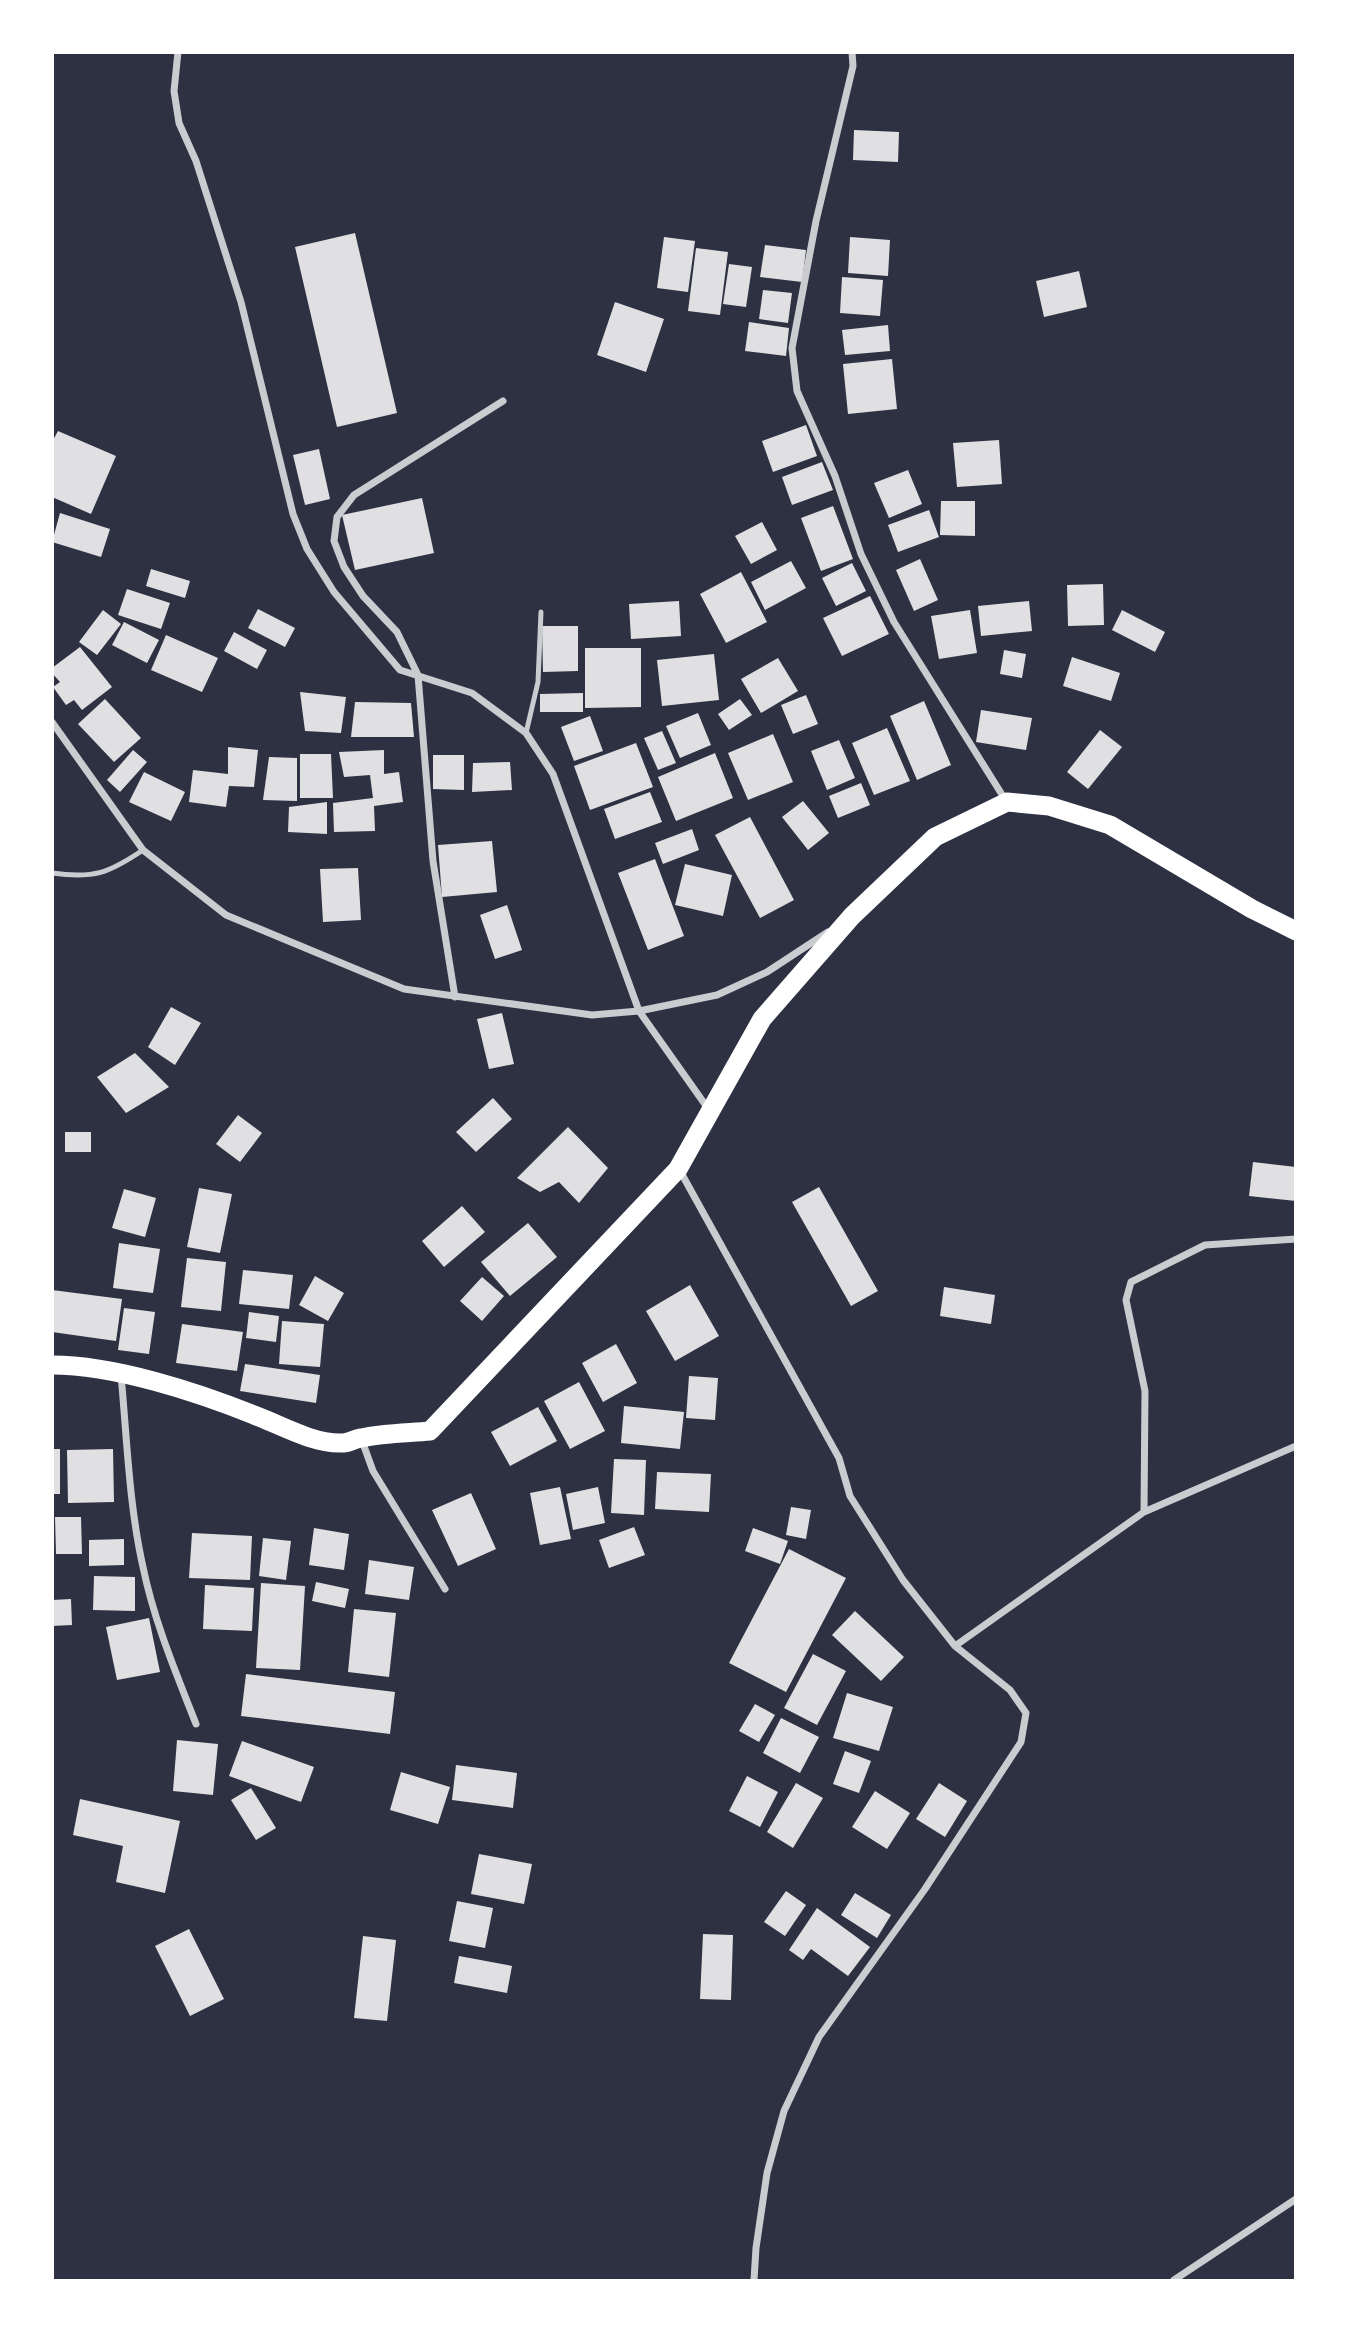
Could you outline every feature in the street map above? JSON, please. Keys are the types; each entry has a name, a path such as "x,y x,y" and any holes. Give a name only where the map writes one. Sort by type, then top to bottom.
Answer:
{"highway":[{"path":"52,1365 67,1365 179,1388 256,1415 293,1432 342,1444 361,1438 430,1431 678,1168 762,1019 852,916 935,837 1007,802 1049,806 1110,825 1252,909 1296,931"}],"street":[{"path":"178,52 174,91 179,123 196,161 241,302 293,514 307,549 334,592 400,670 472,693 526,733 553,774 639,1012 711,1112"},
{"path":"852,52 853,66 816,221 792,348 797,391 835,476 861,554 894,622 1007,802"},
{"path":"455,998 433,861 418,675 397,632 363,596 344,567 334,541 337,517 354,495 503,401"},
{"path":"52,722 143,850 226,915 404,989 592,1015 639,1012 717,995 767,972 852,916"},
{"path":"678,1168 839,1458 850,1496 870,1530 903,1580 955,1646 1010,1690 1026,1713 1021,1742 925,1889 819,2037 784,2111 767,2173 754,2280"},
{"path":"1144,1512 1145,1391 1126,1300 1131,1282 1205,1245 1296,1239"},
{"path":"121,1375 143,1567 171,1662 196,1724"},
{"path":"361,1438 373,1471 445,1589"},
{"path":"955,1646 1144,1512 1296,1446"},
{"path":"1174,2280 1296,2199"}],"lane":[{"path":"526,733 538,682 541,612"},
{"path":"52,873 94,875 119,866 143,850"}],"building":[{"path":"854,130 899,132 898,162 853,160"},
{"path":"355,233 397,413 337,427 295,247"},
{"path":"664,237 695,241 688,292 657,288"},
{"path":"850,237 890,240 888,276 848,273"},
{"path":"765,245 806,250 802,282 760,277"},
{"path":"696,248 728,252 720,315 688,311"},
{"path":"729,264 752,267 746,307 723,304"},
{"path":"1079,271 1087,307 1044,317 1036,281"},
{"path":"842,277 883,280 880,316 840,313"},
{"path":"763,290 792,293 788,323 759,319"},
{"path":"615,302 664,319 646,372 597,355"},
{"path":"749,322 789,328 786,356 745,351"},
{"path":"888,325 890,351 845,355 842,330"},
{"path":"892,359 897,409 848,414 843,364"},
{"path":"806,425 817,456 773,472 762,441"},
{"path":"58,431 116,456 91,514 52,497 52,442"},
{"path":"999,440 1002,484 957,487 953,443"},
{"path":"319,449 330,499 305,505 293,455"},
{"path":"822,462 833,490 792,505 782,477"},
{"path":"908,470 922,504 889,518 874,483"},
{"path":"422,498 434,553 355,570 342,515"},
{"path":"941,501 975,501 975,536 940,535"},
{"path":"833,506 853,559 821,571 801,518"},
{"path":"929,510 939,537 898,552 888,525"},
{"path":"60,513 110,529 101,557 52,542"},
{"path":"762,522 777,550 751,564 735,536"},
{"path":"920,559 938,600 914,611 896,570"},
{"path":"791,561 806,588 765,610 751,582"},
{"path":"852,563 866,591 836,606 822,578"},
{"path":"151,569 190,581 185,598 146,586"},
{"path":"741,572 767,622 726,643 700,594"},
{"path":"1103,584 1104,625 1068,626 1067,585"},
{"path":"127,589 170,603 161,629 118,615"},
{"path":"870,596 889,634 842,656 823,618"},
{"path":"679,601 681,636 631,639 629,604"},
{"path":"1029,601 1032,631 981,636 978,606"},
{"path":"258,609 295,628 285,647 248,628"},
{"path":"103,610 121,624 97,655 79,642"},
{"path":"970,610 977,653 939,659 931,616"},
{"path":"1122,610 1165,632 1155,652 1112,630"},
{"path":"124,622 159,640 147,663 112,645"},
{"path":"542,626 578,626 578,671 543,672"},
{"path":"234,632 267,650 257,669 224,651"},
{"path":"166,635 218,658 202,692 151,670"},
{"path":"80,647 112,687 82,710 74,700 66,705 53,687 60,682 52,673 52,668"},
{"path":"585,648 641,648 641,707 585,708"},
{"path":"1004,650 1026,654 1022,678 1000,674"},
{"path":"714,654 719,700 662,706 657,660"},
{"path":"1072,657 1120,673 1111,701 1063,686"},
{"path":"778,658 798,691 761,713 741,679"},
{"path":"300,692 346,697 341,733 305,731"},
{"path":"583,693 583,712 540,712 540,694"},
{"path":"806,695 818,724 793,734 781,705"},
{"path":"105,699 141,738 114,762 78,724"},
{"path":"740,699 752,715 729,730 718,714"},
{"path":"924,701 951,765 917,780 890,716"},
{"path":"355,702 411,703 414,737 351,737"},
{"path":"981,710 1032,718 1026,750 976,742"},
{"path":"698,713 711,745 680,758 666,726"},
{"path":"590,716 603,751 574,761 561,727"},
{"path":"887,728 910,781 874,795 852,743"},
{"path":"1100,730 1122,747 1088,789 1067,772"},
{"path":"662,731 676,763 658,770 644,738"},
{"path":"773,734 793,782 748,800 728,753"},
{"path":"839,740 855,778 827,790 811,751"},
{"path":"636,743 653,787 590,810 574,766"},
{"path":"228,747 258,750 254,787 229,786 226,807 189,802 193,770 228,774"},
{"path":"133,750 147,762 120,792 107,780"},
{"path":"384,750 384,774 399,772 403,802 374,806 375,831 334,832 333,803 373,798 370,775 344,777 339,752"},
{"path":"715,753 733,798 676,821 658,777"},
{"path":"300,754 331,754 333,798 300,798"},
{"path":"433,755 464,755 464,790 433,789"},
{"path":"269,757 297,758 297,801 263,800"},
{"path":"510,762 512,790 472,792 473,763"},
{"path":"144,772 185,792 171,821 129,802"},
{"path":"861,783 870,805 838,818 829,796"},
{"path":"650,792 662,822 615,839 604,809"},
{"path":"803,801 829,833 808,850 782,817"},
{"path":"327,802 327,834 288,832 289,807"},
{"path":"750,817 794,900 760,918 715,835"},
{"path":"692,829 699,850 663,864 655,843"},
{"path":"492,841 497,892 442,897 438,845"},
{"path":"655,859 684,936 648,950 618,873"},
{"path":"685,864 732,875 723,916 675,905"},
{"path":"358,868 361,920 323,922 320,869"},
{"path":"507,905 522,950 495,959 480,915"},
{"path":"171,1007 201,1023 175,1065 148,1047"},
{"path":"502,1013 514,1064 489,1069 477,1019"},
{"path":"135,1053 169,1087 126,1113 97,1077"},
{"path":"493,1098 512,1119 476,1152 456,1132"},
{"path":"238,1115 262,1133 240,1162 216,1144"},
{"path":"568,1127 608,1168 579,1203 559,1182 540,1192 517,1178"},
{"path":"65,1132 91,1132 91,1152 65,1152"},
{"path":"1253,1162 1296,1167 1296,1201 1249,1196"},
{"path":"819,1187 878,1291 851,1306 792,1202"},
{"path":"199,1188 232,1194 220,1253 187,1247"},
{"path":"124,1189 156,1198 145,1237 112,1228"},
{"path":"462,1206 485,1232 444,1267 422,1241"},
{"path":"528,1223 557,1257 510,1296 481,1262"},
{"path":"119,1243 160,1249 153,1293 113,1288"},
{"path":"187,1258 226,1262 221,1311 181,1307"},
{"path":"243,1270 293,1275 289,1309 239,1304"},
{"path":"315,1276 344,1293 328,1321 299,1305"},
{"path":"482,1277 504,1296 482,1321 460,1301"},
{"path":"690,1285 719,1336 675,1361 646,1311"},
{"path":"944,1287 995,1295 991,1324 940,1316"},
{"path":"52,1290 122,1299 116,1341 52,1332"},
{"path":"124,1308 155,1312 149,1354 118,1350"},
{"path":"249,1312 279,1316 276,1342 246,1338"},
{"path":"282,1321 324,1324 320,1367 279,1364"},
{"path":"182,1324 243,1332 237,1371 176,1363"},
{"path":"616,1344 637,1383 603,1402 582,1363"},
{"path":"245,1364 320,1375 316,1403 240,1391"},
{"path":"689,1376 718,1378 715,1420 686,1418"},
{"path":"579,1382 605,1431 570,1449 544,1401"},
{"path":"624,1406 684,1412 680,1449 621,1443"},
{"path":"538,1407 557,1441 510,1466 491,1432"},
{"path":"52,1449 60,1449 60,1494 52,1494"},
{"path":"113,1449 114,1502 68,1503 67,1450"},
{"path":"614,1459 646,1460 644,1515 611,1513"},
{"path":"657,1472 711,1474 709,1512 655,1509"},
{"path":"560,1487 571,1539 540,1545 530,1493"},
{"path":"598,1487 605,1523 573,1530 566,1494"},
{"path":"471,1493 496,1549 458,1566 432,1510"},
{"path":"791,1507 811,1510 806,1539 786,1535"},
{"path":"55,1517 81,1517 82,1554 56,1554"},
{"path":"634,1527 645,1555 609,1568 599,1540"},
{"path":"314,1528 349,1534 344,1570 309,1565"},
{"path":"753,1528 788,1541 780,1564 745,1551"},
{"path":"192,1533 252,1536 250,1580 189,1578"},
{"path":"263,1538 291,1541 286,1580 259,1576"},
{"path":"124,1539 124,1565 89,1566 89,1540"},
{"path":"789,1549 846,1578 786,1692 729,1663"},
{"path":"369,1560 414,1567 409,1600 365,1594"},
{"path":"94,1576 135,1577 135,1611 93,1610"},
{"path":"316,1582 349,1589 345,1608 312,1601"},
{"path":"261,1583 305,1586 300,1670 256,1668"},
{"path":"205,1585 254,1588 252,1631 203,1629"},
{"path":"71,1599 72,1625 52,1626 52,1600"},
{"path":"354,1609 396,1613 389,1677 348,1672"},
{"path":"855,1611 904,1657 881,1681 832,1635"},
{"path":"149,1618 160,1672 117,1680 106,1627"},
{"path":"813,1654 846,1671 817,1725 784,1708"},
{"path":"246,1674 395,1692 390,1734 241,1716"},
{"path":"847,1693 893,1707 879,1751 833,1738"},
{"path":"755,1704 775,1715 759,1742 739,1731"},
{"path":"781,1718 819,1737 800,1773 763,1753"},
{"path":"177,1740 218,1744 213,1795 173,1791"},
{"path":"242,1741 314,1767 301,1802 229,1776"},
{"path":"845,1751 871,1761 859,1793 833,1784"},
{"path":"456,1765 517,1773 513,1808 452,1800"},
{"path":"401,1772 450,1787 438,1824 390,1810"},
{"path":"747,1776 778,1792 760,1827 729,1811"},
{"path":"796,1783 823,1798 793,1848 767,1832"},
{"path":"939,1783 967,1801 945,1837 916,1819"},
{"path":"251,1788 276,1828 256,1840 231,1800"},
{"path":"875,1791 910,1813 887,1849 852,1827"},
{"path":"80,1799 180,1821 165,1893 116,1882 123,1846 73,1835"},
{"path":"479,1854 532,1864 524,1904 471,1894"},
{"path":"786,1891 806,1905 785,1936 764,1922"},
{"path":"855,1893 891,1915 877,1938 841,1915"},
{"path":"457,1901 493,1908 485,1948 449,1941"},
{"path":"817,1908 870,1947 848,1976 811,1949 803,1960 789,1950"},
{"path":"189,1929 224,1999 190,2016 155,1946"},
{"path":"703,1934 733,1935 731,2000 700,1999"},
{"path":"363,1936 396,1940 387,2021 354,2018"},
{"path":"459,1956 512,1966 507,1993 454,1983"}]}
